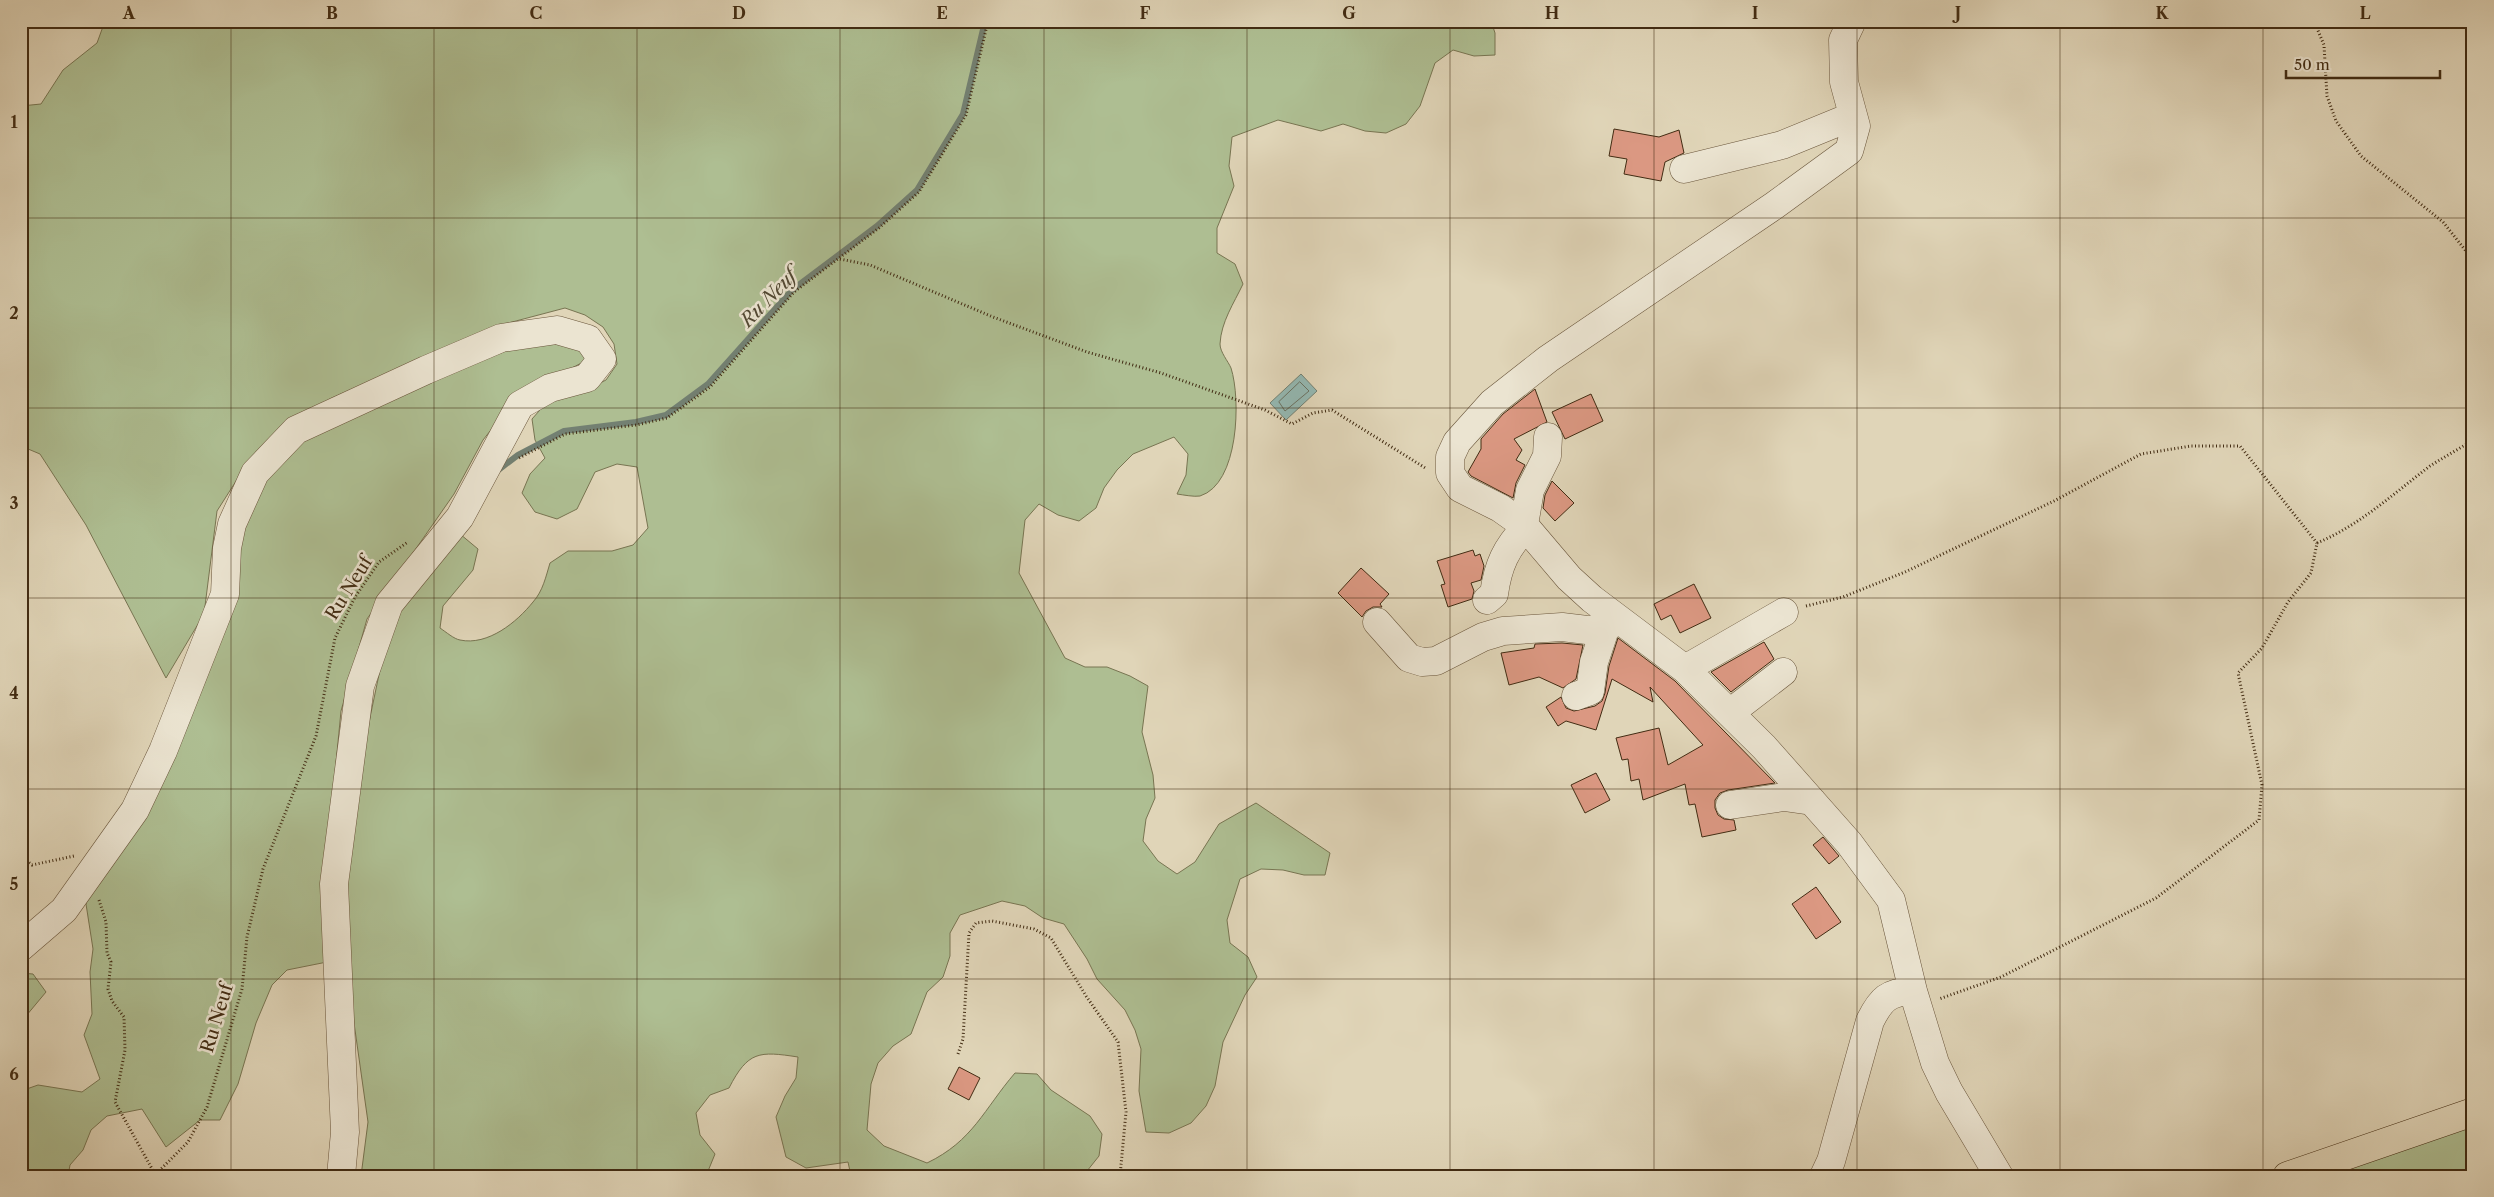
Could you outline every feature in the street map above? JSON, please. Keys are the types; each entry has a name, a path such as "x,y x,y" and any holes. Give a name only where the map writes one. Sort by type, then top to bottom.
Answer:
{"main road":[{"path":"2287,1176 2473,1112"}],"street":[{"path":"1852,21 1844,40 1844,82 1856,126 1849,151 1775,205 1548,359 1492,403 1457,442 1450,456 1450,473 1460,488 1500,508 1525,526 1569,578 1592,599 1612,624 1685,669 1731,712 1849,843 1891,900 1915,998 1935,1062 1948,1092 1999,1176"},
{"path":"1684,169 1782,145 1853,116"},
{"path":"21,947 64,910 135,810 170,734 225,594 227,548 232,524 255,473 296,430 426,370 501,338 557,330 588,339 602,359 587,378 550,388 520,404 476,491 460,517 389,604 360,686 334,884 346,1132 341,1176"},
{"path":"1486,600 1494,594 1496,577 1510,544 1525,526 1530,490 1547,456 1548,437"},
{"path":"1685,669 1784,612"},
{"path":"1377,622 1408,658 1422,662 1436,661 1490,635 1525,629 1562,627 1587,630 1612,624"},
{"path":"1576,696 1590,691 1594,662 1612,624"},
{"path":"1483,659 1525,629"},
{"path":"1731,712 1783,672"},
{"path":"1730,805 1784,797 1812,801"},
{"path":"1824,1176 1831,1161 1870,1021 1878,1005 1894,992 1915,998"}],"path":[{"path":"512,463 565,434 636,425 667,418 710,386 794,292 840,259 919,192 946,151 966,115 988,21"},
{"path":"2314,21 2324,45 2327,96 2336,121 2361,156 2443,222 2473,260"},
{"path":"840,259 870,265 1002,320 1087,352 1161,373 1265,410 1292,424 1313,413 1332,410 1402,456 1460,488"},
{"path":"2317,543 2342,532 2431,466 2473,440"},
{"path":"1784,612 1843,597 1905,572 2054,502 2141,454 2191,446 2240,446 2317,543 2311,573 2288,602 2262,648 2238,673 2262,785 2259,820 2156,898 2001,977 1915,998"},
{"name":"Ru Neuf","path":"155,1176 188,1142 207,1107 242,989 247,937 263,869 316,736 335,638 356,597 378,562 409,542"},
{"path":"21,856 32,865 81,854 86,867 97,877 99,897 106,922 107,953 111,962 108,988 112,1001 124,1017 125,1050 115,1102 155,1176"},
{"path":"958,1054 963,1038 970,933 976,923 992,921 1034,929 1051,938 1086,996 1118,1042 1126,1112 1120,1176"}],"green space":[{"path":"105,21 1491,21 1495,33 1495,55 1474,56 1453,50 1435,63 1420,106 1406,124 1386,133 1365,131 1343,124 1321,131 1278,120 1232,137 1229,166 1234,186 1217,228 1217,253 1235,264 1243,284 1225,320 1220,344 1231,368 1234,382 1236,419 1230,458 1223,475 1213,488 1200,496 1177,494 1186,475 1188,454 1174,437 1133,454 1117,470 1104,488 1096,508 1079,521 1058,515 1039,504 1025,520 1019,573 1065,658 1085,667 1107,667 1130,676 1148,686 1142,732 1153,775 1155,798 1146,819 1143,841 1158,861 1177,874 1195,862 1219,824 1256,803 1330,853 1325,875 1304,875 1283,870 1261,869 1240,879 1227,920 1230,943 1248,957 1257,977 1245,995 1223,1042 1215,1086 1206,1106 1191,1123 1169,1133 1146,1132 1139,1091 1141,1049 1135,1030 1125,1010 1097,979 1087,959 1064,924 1043,918 1025,906 1002,901 960,915 950,933 950,956 943,977 927,992 911,1034 893,1046 878,1063 871,1084 867,1130 884,1146 927,1163 956,1145 967,1134 1015,1073 1037,1074 1051,1090 1090,1116 1102,1134 1099,1156 1083,1176 851,1176 848,1162 806,1168 786,1157 776,1117 785,1096 796,1078 798,1057 764,1054 749,1060 742,1067 729,1088 710,1095 696,1113 700,1135 715,1154 706,1176 361,1176 368,1122 347,973 346,877 358,775 381,665 403,599 460,534 478,549 473,570 443,606 440,628 453,637 471,641 491,636 501,631 519,617 539,593 550,563 568,551 612,551 633,545 648,528 637,467 617,464 595,472 577,509 557,519 535,512 522,493 530,474 545,458 535,440 532,419 547,402 586,390 606,380 617,364 614,344 603,327 585,315 565,308 497,326 332,398 281,427 245,467 217,511 204,614 166,678 86,525 40,454 21,446 21,106 41,104 63,70 97,43"},
{"path":"559,340 582,348 587,360 517,397 483,440 454,494 367,619 341,711 322,908 327,962 287,970 272,985 256,1023 238,1084 220,1120 200,1120 166,1147 142,1109 107,1116 91,1130 83,1150 70,1165 68,1176 21,1176 21,1091 38,1085 82,1092 100,1079 84,1035 92,1014 90,972 93,949 86,904 263,484 305,439 435,378 506,351"},
{"path":"21,973 33,974 46,992 21,1022"},
{"path":"2473,1126 2473,1176 2330,1176 2363,1161"}],"water":[{"path":"1301,374 1317,391 1286,420 1270,403"}],"building":[{"path":"1614,129 1659,137 1679,130 1684,153 1665,162 1661,181 1624,174 1627,159 1609,156"},
{"path":"1535,389 1547,422 1514,439 1522,450 1516,460 1525,465 1516,483 1513,498 1471,476 1468,472 1481,449 1481,439 1503,414"},
{"path":"1591,394 1603,421 1565,439 1552,412"},
{"path":"1552,481 1574,503 1555,521 1543,508 1545,495"},
{"path":"1473,550 1475,556 1480,554 1484,566 1481,580 1471,583 1474,591 1472,599 1448,607 1441,585 1445,584 1437,561"},
{"path":"1361,568 1389,594 1380,604 1382,607 1373,607 1366,611 1362,617 1338,593"},
{"path":"1694,584 1711,618 1680,633 1671,615 1661,620 1654,604"},
{"path":"1618,638 1675,681 1775,783 1728,790 1720,793 1715,800 1715,808 1718,815 1724,819 1734,820 1736,830 1702,837 1695,804 1689,805 1685,784 1643,800 1639,779 1631,781 1628,759 1622,760 1616,738 1659,728 1668,765 1703,745 1650,687 1653,702 1612,679 1596,730 1566,721 1558,726 1546,707 1561,697 1566,708 1574,711 1595,706 1602,701 1609,666"},
{"path":"1764,642 1774,659 1731,692 1711,672"},
{"path":"1562,643 1583,645 1576,679 1563,688 1539,677 1509,685 1501,653 1534,648 1535,644"},
{"path":"1596,773 1610,800 1585,813 1571,785"},
{"path":"1823,837 1839,856 1829,864 1813,845"},
{"path":"1816,887 1841,922 1816,939 1792,904"},
{"path":"959,1067 980,1078 969,1100 948,1089"}],"waterway":[{"name":"Ru Neuf","path":"497,471 518,455 564,431 636,422 666,415 708,384 792,290 877,226 917,190 963,114 985,21"}]}
